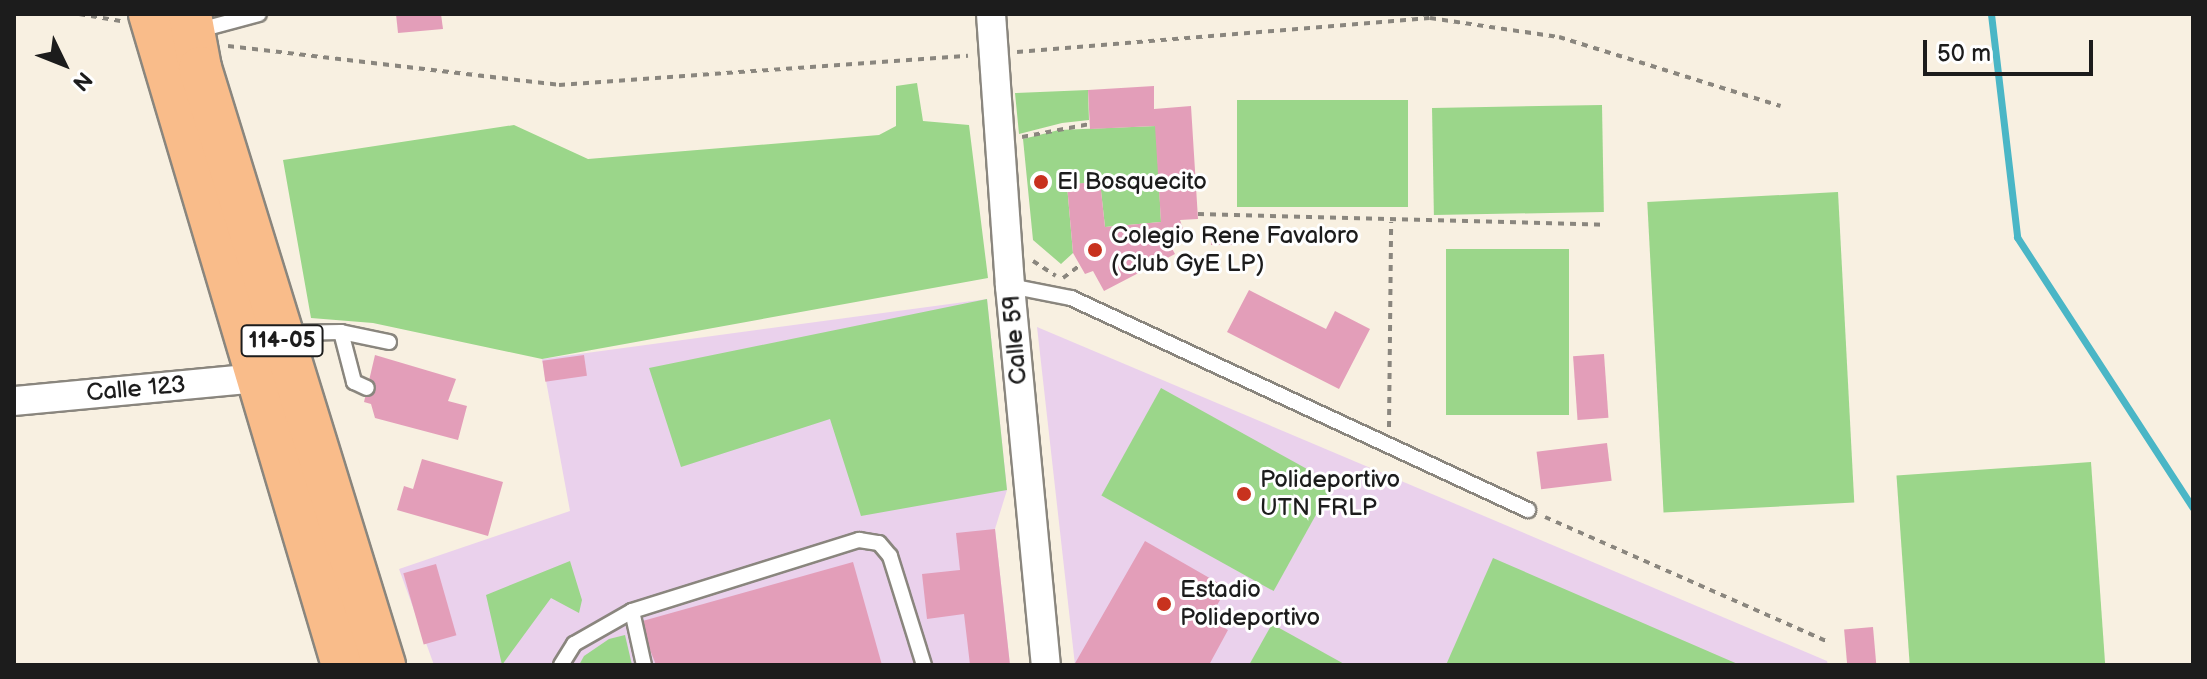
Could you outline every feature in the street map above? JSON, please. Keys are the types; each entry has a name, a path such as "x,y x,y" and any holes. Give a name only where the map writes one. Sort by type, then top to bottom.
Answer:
{"main road":[{"name":"114-05","path":"150,14 343,665"},
{"name":"114-05","path":"191,23 280,333 384,665"}],"street":[{"name":"Calle 59","path":"991,14 1010,286 1046,665"},
{"name":"Calle 123","path":"14,401 257,378"}],"lane":[{"path":"191,23 259,14"},
{"path":"1010,286 1071,298 1528,510"},
{"path":"280,333 341,332 389,342"},
{"path":"341,332 354,382 367,388"},
{"path":"561,665 574,644 632,613 859,540 879,543 890,556 924,665"},
{"path":"569,665 579,649 632,613"},
{"path":"632,613 644,665"}],"path":[{"path":"191,23 559,85 1430,18 1559,37 1781,106"},
{"path":"1019,134 1020,137 1034,136 1057,128 1090,124"},
{"path":"1198,214 1391,222 1605,225"},
{"path":"1389,445 1391,222"},
{"path":"1032,261 1062,279 1080,265"},
{"path":"1528,510 1829,642"}],"shaded area":[{"path":"987,299 1007,490 995,529 1010,665 434,665 399,569 570,511 542,359"},
{"name":"Polideportivo UTN FRLP","path":"1037,327 1827,661 1828,665 1075,665"}],"green space":[{"path":"917,83 923,121 969,125 988,278 542,359 373,323 311,318 283,160 514,125 588,159 879,135 896,126 896,86"},
{"path":"1088,90 1089,120 1019,134 1015,93"},
{"path":"1237,100 1408,100 1408,207 1237,207"},
{"path":"1602,105 1604,212 1434,215 1432,108"},
{"path":"1156,126 1161,222 1105,227 1100,182 1067,185 1073,253 1061,264 1033,240 1023,139 1059,130"},
{"path":"1838,192 1854,503 1664,513 1647,202"},
{"path":"1446,249 1569,249 1569,415 1446,415"},
{"path":"987,299 1007,490 861,516 830,419 681,467 649,368"},
{"path":"1161,388 1333,484 1274,591 1101,496"},
{"path":"2091,462 2105,665 1910,665 1896,476"},
{"path":"1493,558 1740,665 1446,665"},
{"path":"570,561 582,600 579,613 551,598 502,665 486,595"},
{"path":"1272,624 1346,665 1249,665"},
{"path":"625,635 632,665 579,665 584,656 609,639"}],"building":[{"path":"396,14 441,14 443,29 398,33"},
{"path":"1154,86 1154,109 1191,106 1198,219 1180,220 1186,238 1169,243 1175,254 1104,291 1093,271 1085,274 1073,253 1067,185 1100,181 1105,227 1161,222 1155,126 1090,129 1088,90"},
{"path":"1211,233 1233,233 1233,245 1211,245"},
{"path":"1249,290 1326,329 1335,311 1370,329 1339,389 1227,332"},
{"path":"1604,354 1608,418 1578,420 1573,356"},
{"path":"375,355 456,379 448,401 467,406 458,440 375,418 371,404 364,402"},
{"path":"584,355 587,376 545,382 542,361"},
{"path":"1607,443 1612,481 1541,489 1537,452"},
{"path":"422,459 503,482 488,536 397,510 404,486 413,489"},
{"path":"995,529 1010,665 970,665 964,614 927,619 922,574 960,570 956,533"},
{"name":"Estadio Polideportivo","path":"1145,541 1227,588 1209,619 1228,630 1209,665 1074,665"},
{"path":"853,562 882,665 656,665 639,622"},
{"path":"436,564 456,635 424,645 403,573"},
{"path":"1873,627 1876,665 1847,665 1844,630"}],"waterway":[{"path":"1991,14 2017,237 2193,508"}],"place":[{"name":"El Bosquecito","path":"1041,182"},
{"name":"Colegio Rene Favaloro (Club GyE LP)","path":"1095,250"},
{"name":"Polideportivo UTN FRLP","path":"1244,494"},
{"name":"Estadio Polideportivo","path":"1164,604"}]}
